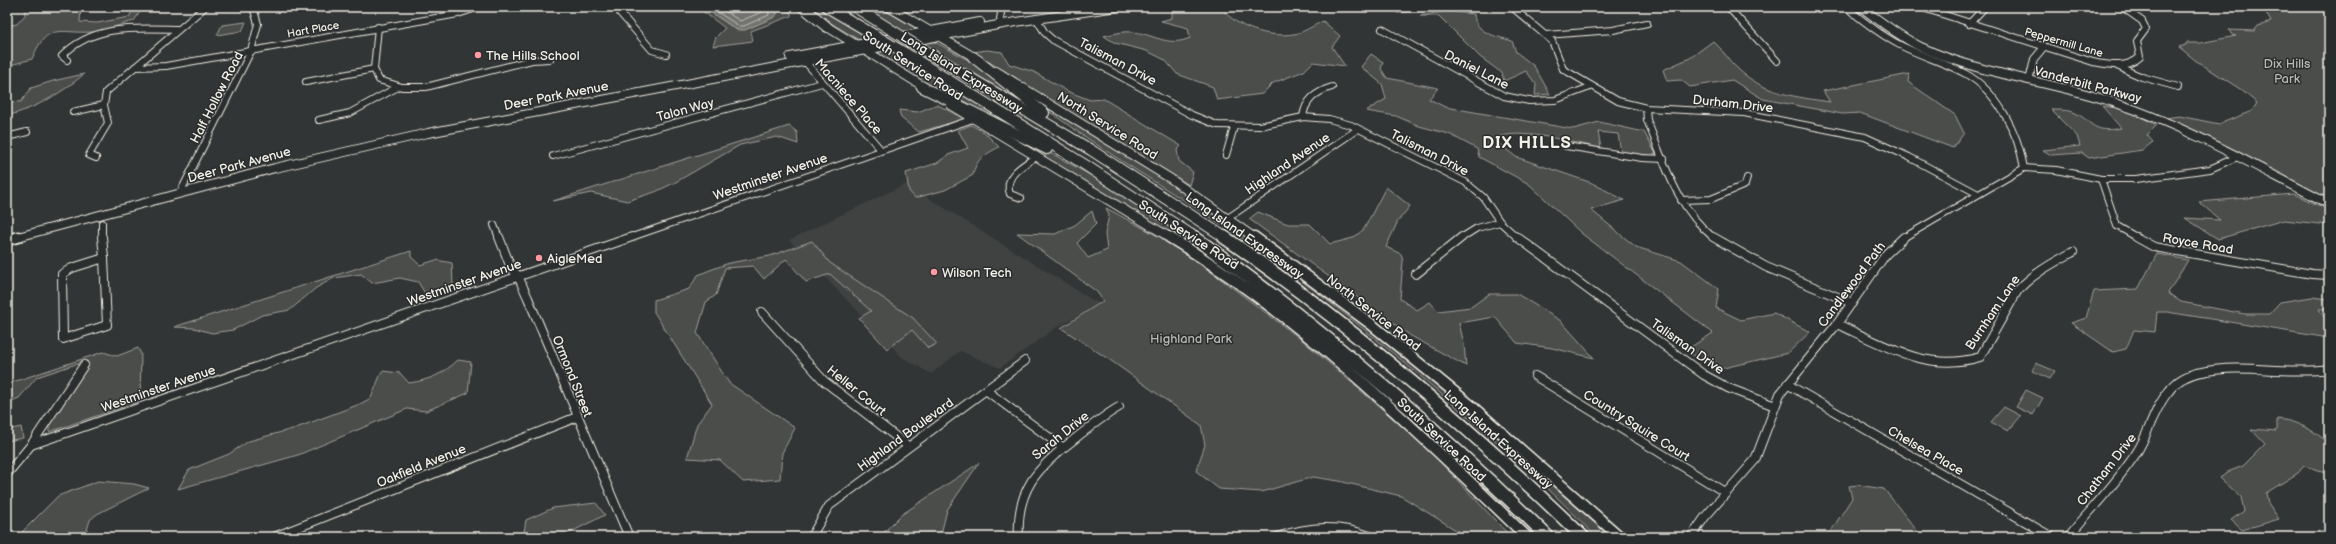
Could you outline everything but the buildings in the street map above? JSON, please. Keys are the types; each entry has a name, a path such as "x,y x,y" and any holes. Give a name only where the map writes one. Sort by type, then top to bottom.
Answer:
{"highway":[{"path":"803,7 827,27"},
{"name":"Long Island Expressway","path":"827,7 904,53 1138,199 1238,268 1341,348 1449,441 1548,537"},
{"name":"Long Island Expressway","path":"854,7 922,49 1074,138 1215,230 1361,337 1470,429 1583,537"},
{"path":"974,57 1065,128 1074,138"},
{"path":"922,86 958,106 1057,154 1138,199"}],"main road":[{"name":"South Service Road","path":"796,7 866,50 973,120 1037,156 1217,266 1312,338 1414,428 1527,537"},
{"name":"North Service Road","path":"889,7 940,36 1171,178 1228,218 1371,324 1463,399 1620,537"},
{"name":"Deer Park Avenue","path":"7,234 181,190 380,137 477,121 802,58 858,45 931,31 1000,19 1085,7"},
{"name":"Deer Park Avenue","path":"802,58 866,50 1036,18 1117,7"},
{"name":"Vanderbilt Parkway","path":"1861,7 1904,37 1921,46 1962,62 2029,81 2090,95 2139,111 2237,157 2329,204"},
{"name":"Deer Park Avenue","path":"7,240 83,220 181,190"}],"street":[{"path":"96,158 89,155 108,123 104,105 106,92 205,7"},
{"name":"Half Hollow Road","path":"181,190 251,51 258,24 253,7"},
{"name":"Hart Place","path":"135,68 166,66 204,59 242,55 251,51 475,7"},
{"name":"Hart Place","path":"378,27 458,14 479,7"},
{"path":"618,7 620,13 652,50 666,54"},
{"path":"1000,19 1002,7"},
{"name":"Durham Drive","path":"1512,7 1546,35 1556,47 1563,69 1590,87 1618,101 1646,108 1744,113 1859,136 1881,143 1978,194"},
{"path":"1728,7 1777,61"},
{"path":"1846,7 1897,43 1958,71 1982,86 2012,127 2023,160 2024,168 2056,170 2101,179 2136,179 2210,169 2237,157"},
{"name":"Peppermill Lane","path":"1920,7 1969,24 2093,62 2117,66 2137,60 2140,57 2137,41 2146,29 2142,21 2122,7"},
{"path":"1969,24 1985,7"},
{"name":"Talisman Drive","path":"1036,18 1045,33 1053,40 1192,115 1216,125 1234,127 1260,126 1303,117 1328,120 1358,129 1465,182 1483,197 1500,222 1520,240 1704,375 1728,388 1775,406"},
{"path":"1546,35 1613,30 1647,23"},
{"path":"378,27 374,69 379,80 396,88 410,90 426,87 532,60 550,59"},
{"path":"67,60 62,56 67,48 91,36 105,32 130,28 178,29"},
{"name":"Daniel Lane","path":"1382,30 1490,91 1504,96 1529,101 1555,100 1590,87"},
{"path":"1897,43 1904,37"},
{"path":"2029,81 2034,59 2044,47"},
{"name":"Macniece Place","path":"802,58 881,150"},
{"path":"2117,66 2142,77 2178,87"},
{"path":"306,82 374,69"},
{"name":"Talon Way","path":"553,156 822,83"},
{"path":"1303,117 1303,109 1313,96 1332,87"},
{"path":"319,120 343,117 366,108 396,88"},
{"path":"73,112 104,105"},
{"path":"1646,108 1647,120 1682,200 1691,217 1702,228 1734,251 1772,270 1852,303"},
{"name":"Westminster Avenue","path":"31,445 881,150 973,120"},
{"path":"1226,154 1234,127"},
{"name":"Highland Avenue","path":"1228,218 1358,129"},
{"path":"7,137 27,132"},
{"path":"1566,146 1642,158 1664,159"},
{"path":"1021,198 1014,197 1010,194 1008,186 1010,179 1015,171 1037,156"},
{"name":"Candlewood Path","path":"1691,537 1705,517 1755,460 1775,406 1787,384 1837,324 1886,254 1907,234 2024,168"},
{"path":"1682,200 1710,199 1745,185 1747,178"},
{"name":"Royce Road","path":"2101,179 2117,226 2154,247 2312,274 2329,275"},
{"path":"104,258 72,268 62,274 63,339 106,325 104,258 102,252 102,223 117,210"},
{"path":"83,220 95,220 102,223"},
{"path":"1416,274 1467,233 1477,228 1500,222"},
{"name":"Ormond Street","path":"494,225 512,268 518,276 629,537"},
{"name":"Burnham Lane","path":"1837,324 1912,356 1936,363 1969,362 1980,357 2018,290 2025,281 2034,273 2073,252"},
{"name":"Heller Court","path":"762,312 824,380 908,446"},
{"name":"Highland Boulevard","path":"811,537 818,522 829,506 908,446 987,391 1025,361"},
{"path":"7,474 31,445 84,365"},
{"name":"Chatham Drive","path":"2068,537 2135,455 2149,431 2165,396 2175,384 2188,376 2214,370 2313,372 2329,369"},
{"name":"Country Squire Court","path":"1536,376 1726,494"},
{"name":"Chelsea Place","path":"1787,384 2052,537"},
{"path":"987,391 1062,447"},
{"name":"Sarah Drive","path":"1019,537 1017,522 1019,505 1024,491 1041,466 1062,447 1119,407"},
{"name":"Oakfield Avenue","path":"274,537 577,417"},
{"path":"1277,537 1304,528 1322,526 1351,529 1372,537"}],"shaded area":[{"name":"Wilson Tech","path":"906,184 1099,304 1057,327 1000,368 960,351 931,374 902,357 789,240"}],"green space":[{"path":"24,7 81,7 80,22 97,23 129,17 135,7 143,7 134,21 108,29 92,32 63,31 49,34 43,39 32,59 7,66 7,26 17,24 25,15"},
{"path":"697,7 703,7 737,30 778,12 769,7 780,7 791,13 791,16 751,31 753,41 713,46 716,37 725,28"},
{"path":"809,7 822,7 874,39 859,40 818,15"},
{"path":"863,7 879,7 917,29 904,33"},
{"path":"1172,7 1221,7 1235,21 1253,30 1264,33 1284,35 1305,31 1323,21 1340,36 1332,47 1345,66 1313,62 1304,71 1273,83 1262,94 1217,100 1213,87 1177,74 1165,60 1147,51 1115,43 1104,36 1129,32 1139,33 1167,41 1182,41 1190,38 1188,28 1161,21 1172,18"},
{"path":"1392,7 1455,7 1456,8 1397,13"},
{"name":"Dix Hills Park","path":"2263,7 2329,7 2329,200 2173,123 2166,118 2179,116 2219,124 2252,111 2257,103 2240,89 2195,60 2179,47 2186,45 2186,43 2200,43 2236,36 2232,35 2229,30 2254,31 2258,26 2271,22"},
{"path":"1446,11 1474,14 1475,21 1483,30 1494,36 1512,41 1516,52 1534,66 1550,94 1535,95 1536,84 1526,71 1504,81 1502,73 1480,57 1439,16 1420,16"},
{"path":"246,22 242,31 217,35 222,25"},
{"path":"933,41 985,69 1020,98 1017,99 921,43"},
{"path":"1713,41 1734,66 1748,77 1770,89 1793,96 1830,102 1823,91 1909,74 1908,82 1955,115 1964,133 1953,148 1860,113 1842,114 1763,99 1732,80 1690,87 1681,80 1667,81 1663,70 1690,58"},
{"path":"891,49 1023,133 927,86 877,52"},
{"path":"987,50 1002,52 1009,64 1034,72 1067,91 1090,100 1104,99 1181,146 1177,150 1179,161 1193,172 1189,185 973,52"},
{"path":"1371,54 1383,62 1381,69 1387,78 1438,88 1429,99 1445,107 1573,129 1599,122 1644,132 1657,156 1621,152 1618,134 1598,132 1601,148 1531,135 1504,135 1493,139 1516,157 1592,183 1624,200 1591,210 1636,247 1681,261 1719,289 1716,308 1741,320 1774,313 1810,332 1788,353 1715,370 1686,350 1713,333 1581,233 1529,184 1479,157 1477,149 1449,134 1419,126 1396,116 1366,111 1386,99 1382,84 1361,67"},
{"path":"84,74 48,100 18,113 7,116 7,101 21,102 31,88"},
{"path":"1023,92 1138,160 1293,270 1407,358 1611,537 1596,537 1545,486 1509,453 1377,340 1297,277 1242,238 1076,131"},
{"path":"938,105 964,119 919,132 901,118 899,110 918,112"},
{"path":"2102,106 2124,109 2157,125 2147,135 2153,142 2142,150 2089,158 2082,153 2051,155 2043,150 2080,146 2077,136 2051,110 2070,111 2097,128 2111,130 2121,128"},
{"path":"971,125 984,132 999,147 985,155 979,161 974,169 973,175 945,190 915,198 909,191 906,173 937,163 948,155 968,148 958,130"},
{"path":"789,126 797,132 798,144 777,137 740,145 674,183 655,192 627,201 591,193 553,201"},
{"path":"995,126 1056,156 1099,180 1228,265 1427,428 1540,537 1531,537 1423,430 1343,362 1189,245 1115,199 993,128"},
{"path":"1386,187 1410,206 1398,221 1386,247 1401,254 1403,261 1400,299 1417,310 1430,302 1438,311 1471,307 1489,294 1517,294 1561,321 1594,358 1552,348 1517,343 1495,317 1459,323 1464,344 1466,366 1411,336 1249,219 1258,212 1288,224 1310,224 1330,244 1353,238 1364,229"},
{"path":"2294,194 2329,210 2329,225 2284,220 2218,239 2185,218 2220,220 2199,202"},
{"name":"Highland Park","path":"1106,208 1178,247 1302,340 1425,446 1511,537 1467,537 1401,496 1339,481 1313,477 1262,492 1219,489 1196,471 1205,445 1201,425 1110,360 1061,328 1103,301 1097,292 1017,233 1055,234 1075,225 1092,211 1096,224 1077,243 1088,258 1107,250 1105,234 1109,215"},
{"path":"812,241 830,263 913,318 937,344 928,348 912,330 887,349 859,318 871,311 830,274 806,282 786,259 764,279 753,266 725,268 716,295 706,302 697,333 729,383 795,428 782,453 780,479 743,482 720,460 687,458 697,424 712,404 654,312 654,300 689,289 698,275 710,270 729,263 770,256"},
{"path":"411,251 411,257 420,265 436,260 452,263 453,285 426,295 418,282 400,278 372,283 361,274 334,278 316,288 290,310 262,315 233,330 212,333 194,328 174,327"},
{"path":"2157,254 2188,260 2168,293 2181,302 2245,314 2269,314 2280,302 2312,297 2329,299 2329,309 2319,309 2329,325 2329,338 2167,312 2157,312 2155,332 2134,330 2126,349 2113,352 2071,323 2086,318 2094,291 2138,289"},
{"path":"138,348 141,354 140,401 49,432 49,425 86,363 73,365 37,377 19,398 7,403 7,384 103,352 117,356"},
{"path":"458,360 471,362 468,393 426,411 407,409 298,455 178,489 189,470 229,454 249,441 296,428 360,404 371,398 382,371 400,373 409,383 436,376"},
{"path":"2036,363 2055,371 2050,379 2032,371"},
{"path":"2026,390 2043,398 2033,415 2016,407"},
{"path":"2004,407 2021,416 2008,431 1991,422"},
{"path":"2277,419 2305,427 2329,444 2329,473 2304,466 2298,473 2266,493 2268,503 2279,519 2242,530 2231,520 2244,511 2241,497 2220,478 2225,473 2243,466 2265,444 2251,429 2277,431"},
{"path":"21,427 23,438 7,441 7,430"},
{"path":"979,463 947,510 941,534 942,537 879,537 901,515"},
{"path":"98,481 134,484 149,488 97,514 90,520 85,537 51,533 48,537 17,537 58,496"},
{"path":"1858,485 1884,489 1922,537 1827,537 1852,498 1849,486"},
{"path":"596,503 605,515 561,537 523,537 526,520 553,508"}],"water":[{"path":"703,7 769,7 778,12 775,17 745,30 737,30"}],"place":[{"name":"The Hills School","path":"478,55"},
{"name":"AigleMed","path":"539,258"},
{"name":"Wilson Tech","path":"934,272"}],"district":[{"name":"DIX HILLS","path":"1527,142"}]}
